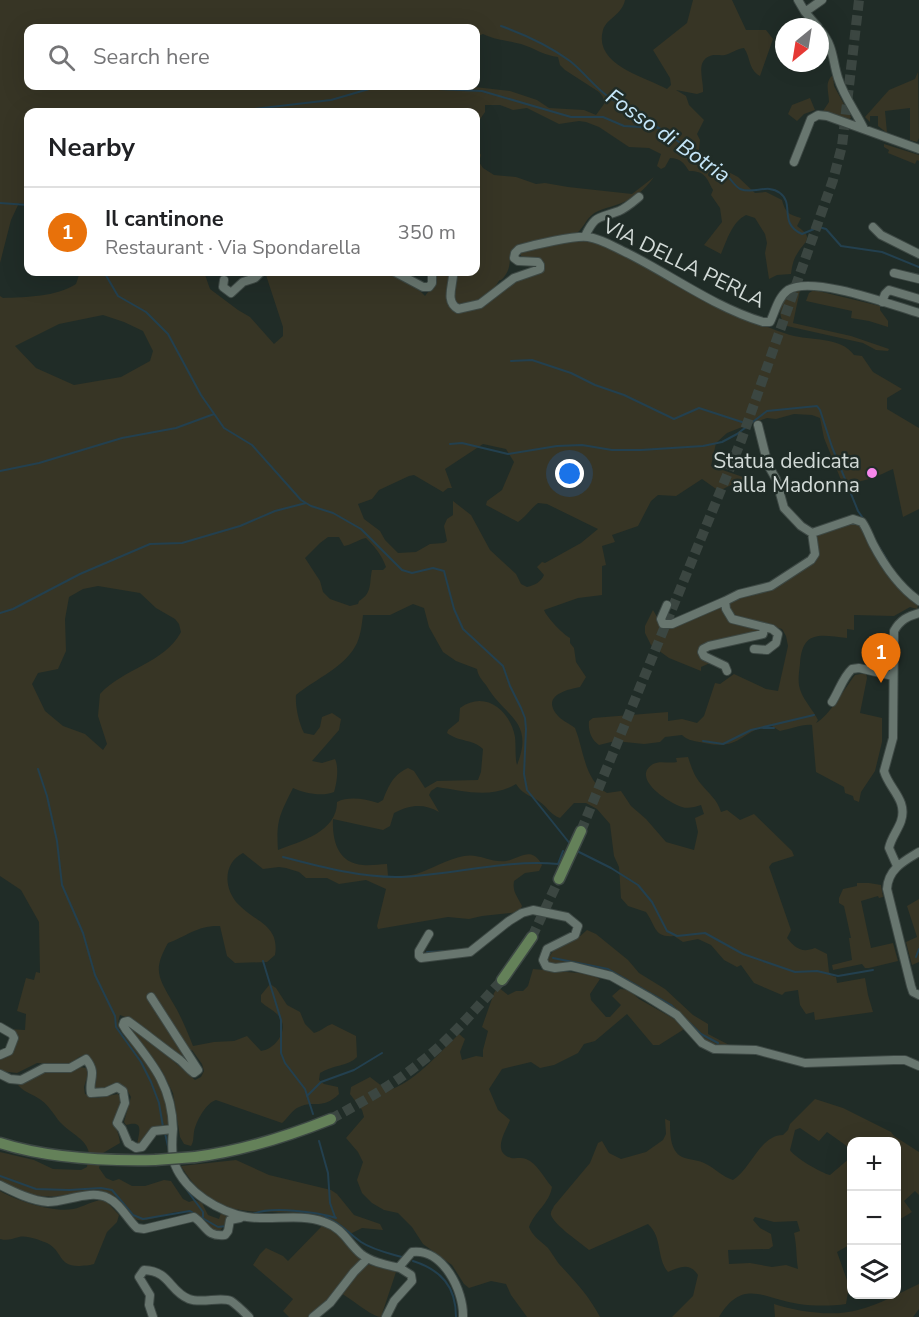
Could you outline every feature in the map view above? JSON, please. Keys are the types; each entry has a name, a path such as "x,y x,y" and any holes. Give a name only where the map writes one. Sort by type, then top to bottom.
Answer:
{"main road":[{"path":"560,879 581,831"},
{"path":"502,980 532,937"},
{"path":"3,1144 104,1160 195,1157 246,1148 331,1119"}],"street":[{"path":"798,0 810,18"},
{"path":"805,12 822,0"},
{"path":"829,43 845,96 864,129"},
{"path":"794,162 811,119 814,117 827,116 919,150"},
{"path":"585,236 592,222 601,216 621,210 639,197"},
{"path":"873,227 880,235 919,254"},
{"name":"VIA DELLA PERLA","path":"453,276 452,304 458,309 474,306 483,302 514,278 540,269 538,262 518,261 514,258 519,249 585,236 603,241 657,268 712,301 763,322 770,322 784,295 788,290 798,286 822,286 919,312"},
{"path":"894,273 919,279"},
{"path":"224,280 224,287 231,292 243,282 257,276"},
{"path":"402,276 423,287 429,287 432,283 432,276"},
{"path":"882,302 889,290 919,298"},
{"path":"667,605 661,619 663,624 672,624 739,594 771,586 811,560 815,554 812,533 801,526 784,508 776,479 768,465 758,425"},
{"path":"812,533 853,519 862,522 897,580 908,594 919,601"},
{"path":"725,601 726,609 732,619 776,632 777,641 767,650 754,649"},
{"path":"897,866 889,848 901,824 903,809 902,802 884,771 893,738 894,631 905,618 919,613"},
{"path":"727,671 725,666 703,655 703,649 763,634 764,627"},
{"path":"832,702 841,689 846,675 852,669 859,668 893,676"},
{"path":"919,852 897,866 887,882 911,986 919,995"},
{"path":"429,934 418,954 422,958 470,952 522,913 539,910 567,917 578,926 578,931 575,935 547,949 543,960 546,966 555,968 571,966 611,976 677,1015 702,1043 709,1047 723,1050 756,1050 805,1062 905,1060 919,1066"},
{"path":"151,997 198,1070 191,1072 182,1062 147,1035 128,1021 124,1022 126,1030 165,1085 173,1109 166,1129 175,1164 183,1178 214,1206 247,1217"},
{"path":"0,1027 12,1034 14,1041 9,1051 0,1055"},
{"path":"0,1074 10,1079 21,1080 44,1068 70,1068 86,1059 93,1074 91,1094 106,1092 117,1087 123,1091 125,1103 117,1123 131,1146 142,1147 154,1131 166,1129"},
{"path":"0,1185 33,1199 47,1202 104,1196 117,1204 137,1228 144,1229 194,1217 215,1236 225,1235 230,1220 233,1218 300,1218 326,1222 342,1232 368,1259 400,1267 411,1275 412,1281 394,1301 386,1317"},
{"path":"400,1267 410,1254 418,1251 427,1253 448,1271 459,1293 463,1317"},
{"path":"313,1317 330,1303 354,1272 368,1259"},
{"path":"153,1317 149,1305 150,1295 139,1277 144,1270 161,1273 177,1291 188,1299 232,1301 249,1317"}],"shaded area":[{"path":"0,0 625,0 621,9 603,30 602,42 606,52 623,68 667,89 671,85 670,78 653,50 687,23 693,0 732,0 746,30 766,30 773,39 760,76 753,70 744,48 725,55 712,55 705,59 701,67 703,92 697,94 676,90 686,96 689,105 704,120 697,134 702,158 738,177 755,193 766,192 782,200 788,212 801,218 797,226 806,234 807,240 795,259 791,274 777,275 769,279 765,234 755,218 746,215 737,222 721,254 704,245 722,222 720,208 711,195 713,190 707,178 702,174 689,171 681,162 673,158 670,158 665,167 661,169 657,166 661,154 649,148 629,147 599,127 586,122 559,124 527,108 513,110 500,105 485,105 485,112 480,119 480,108 24,108 24,204 19,203 11,220 0,263"},
{"path":"918,72 919,138 917,142 910,140 910,108 885,111 887,133 878,126 878,116 870,116 870,122 865,117 889,90 915,79"},
{"path":"833,75 834,86 851,118 848,120 823,111 829,102 828,84"},
{"path":"810,98 815,110 804,114 797,121 788,114 792,105"},
{"path":"884,144 919,155 919,161 917,160 915,164 888,153 889,150 884,147"},
{"path":"480,164 494,175 516,177 536,184 545,183 632,194 654,177 642,191 632,198 593,214 574,235 519,244 510,254 506,274 484,297 469,304 456,305 453,290 457,276 480,276"},
{"path":"574,240 599,241 741,316 790,335 825,340 841,345 854,355 862,356 873,372 902,389 887,398 887,409 919,428 919,509 903,517 893,469 869,479 843,485 824,438 820,418 794,414 776,419 767,418 727,433 716,443 711,466 743,477 743,479 719,491 702,479 676,496 658,495 651,501 638,526 612,535 615,542 602,546 606,565 602,566 602,595 578,598 544,610 556,626 570,638 576,662 586,677 580,687 556,696 552,704 559,717 575,728 589,773 599,787 607,793 621,791 631,806 666,842 694,850 698,832 695,818 704,814 701,805 687,808 676,805 654,789 646,776 647,770 653,764 677,762 676,758 688,757 696,778 715,800 721,812 727,810 740,820 754,814 792,851 794,856 772,863 769,867 791,930 787,938 800,949 815,948 827,954 829,972 836,977 837,983 865,978 873,1012 815,1020 814,1012 806,1014 800,1005 798,990 785,992 782,995 754,983 741,965 737,967 724,960 711,945 698,939 683,942 674,936 659,933 646,912 628,906 621,898 619,867 614,856 610,824 597,809 586,803 574,803 560,818 516,784 507,789 487,793 437,787 429,795 439,812 422,806 406,808 394,813 390,826 383,830 333,819 335,843 338,850 354,863 387,864 388,876 416,874 452,859 469,855 506,861 529,854 538,859 542,865 539,871 525,873 514,881 515,891 522,906 519,912 469,919 448,917 378,929 386,889 366,880 339,884 327,878 306,878 299,872 286,868 263,869 243,853 236,857 229,870 230,892 245,911 270,930 276,945 275,955 267,962 235,963 227,956 220,926 199,929 168,943 160,961 159,974 193,1046 234,1041 247,1036 261,1051 277,1042 282,1031 281,1019 261,1002 261,995 270,984 276,988 287,1005 300,1012 305,1024 314,1033 332,1024 356,1036 357,1057 350,1062 320,1073 319,1080 324,1084 338,1087 339,1094 328,1102 299,1107 282,1123 216,1100 212,1102 199,1118 191,1146 184,1144 180,1137 173,1093 162,1071 133,1036 133,1029 140,1032 195,1080 201,1077 204,1071 202,1064 192,1050 180,1057 136,1021 120,1015 118,1024 120,1030 141,1054 158,1083 166,1103 170,1125 155,1127 137,1146 139,1126 126,1125 124,1122 131,1097 126,1088 117,1083 96,1091 93,1088 97,1071 85,1055 68,1065 37,1063 17,1073 0,1071 0,1057 9,1055 18,1039 7,1029 25,1030 26,1014 17,1011 26,978 34,980 36,972 40,973 39,922 21,890 0,876 0,296 3,298 31,297 59,292 76,284 79,276 205,276 210,289 250,317 274,344 283,336 283,327 266,276 396,276 417,288 425,296 435,283 434,276 450,276 448,304 460,312 522,277 544,269 543,260 521,256 520,252","holes":["103,315 143,331 153,351 150,361 121,377 74,385 36,368 15,346 59,324","483,444 506,449 514,462 502,490 487,501 486,505 518,522 538,503 547,504 598,529 581,543 545,563 542,562 537,567 544,575 543,577 537,583 527,587 521,584 516,574 490,550 471,515 453,501 453,515 447,519 444,526 447,541 430,544 416,552 398,553 385,540 380,531 364,519 358,504 372,499 379,490 414,475 443,492 452,488 445,469","328,537 339,537 344,546 366,538 380,555 386,567 383,570 372,570 370,587 358,604 350,606 330,599 323,592 320,581 305,558","98,586 140,593 156,608 175,619 181,632 165,651 109,685 100,694 98,716 107,744 103,750 85,734 63,726 45,711 32,684 38,673 58,669 66,651 65,619 69,597 83,589","413,604 424,608 429,627 443,652 456,661 477,669 480,678 493,696 520,728 522,750 517,765 515,737 502,711 487,702 469,703 460,708 459,721 447,733 474,743 483,749 478,780 437,781 425,788 414,771 408,768 392,781 383,800 378,803 357,799 337,802 331,821 324,828 307,839 278,850 280,818 293,788 313,794 324,794 334,792 337,780 335,759 322,763 312,761 339,730 341,719 332,713 322,717 320,727 314,735 304,733 300,724 296,695 346,659 357,643 363,615 390,615"]},
{"path":"800,290 793,323 851,336 889,349 888,351 876,350 863,343 787,326 780,310 789,295"},
{"path":"814,290 880,306 880,310 888,321 888,327 851,318 852,311 806,301 809,293"},
{"path":"850,522 861,524 876,552 918,605 917,609 910,607 894,616 854,615 854,630 847,629 847,638 814,637 805,645 802,653 799,685 818,720 816,723 831,708 855,675 866,673 860,713 882,718 882,742 875,771 861,792 859,802 854,800 853,796 845,793 844,787 816,772 812,725 780,731 770,725 752,731 733,742 716,745 695,741 682,735 665,737 660,742 644,744 615,741 599,745 594,740 589,724 593,718 668,712 668,721 682,719 697,723 704,716 715,683 720,684 734,674 766,689 778,691 788,646 786,636 782,629 736,617 729,604 733,598 750,595 811,563 814,539 817,534"},
{"path":"719,606 731,622 761,630 699,651 699,655 710,663 701,667 701,671 669,658 651,645 645,633 645,626 653,610 661,624"},
{"path":"857,883 881,885 883,897 878,896 861,901 871,948 893,943 898,961 869,968 865,968 862,964 833,970 832,965 852,960 849,938 851,938 844,906 839,903 839,898 843,889 857,886"},
{"path":"919,899 919,962 912,965 906,942 917,937 907,906"},
{"path":"587,930 596,934 628,960 639,973 665,989 693,1015 708,1024 708,1034 733,1047 707,1043 681,1014 620,978 550,964 547,961 553,951 578,938"},
{"path":"533,969 590,974 600,979 590,994 591,1000 606,1017 610,1017 621,1005 612,996 620,989 629,990 639,999 686,1028 659,1045 653,1045 627,1014 595,1041 584,1044 578,1053 554,1065 540,1068 531,1062 502,1069 489,1089 498,1110 510,1120 503,1135 502,1151 511,1158 524,1158 530,1161 552,1187 548,1198 529,1227 581,1289 600,1317 527,1317 506,1284 491,1281 469,1288 452,1265 423,1244 412,1227 398,1213 384,1210 362,1193 357,1180 363,1162 346,1138 364,1117 362,1110 350,1094 351,1087 370,1077 387,1090 396,1087 425,1067 459,1034 465,1039 460,1052 462,1060 476,1056 483,1057 488,1031 482,1027 494,993 498,987 508,995 516,991 523,991 528,986"},
{"path":"79,1067 86,1068 88,1074 84,1087 85,1094 97,1098 118,1094 121,1100 122,1107 115,1122 120,1143 103,1153 99,1168 106,1178 113,1181 119,1179 132,1186 145,1186 164,1180 171,1181 183,1199 202,1203 208,1215 219,1219 221,1213 230,1216 220,1231 210,1227 194,1215 184,1212 146,1220 135,1219 108,1196 98,1191 38,1196 14,1188 0,1180 0,1152 34,1160 53,1169 81,1170 87,1167 89,1154 85,1144 60,1122 44,1103 18,1085 40,1073 67,1073"},
{"path":"815,1099 843,1108 891,1132 896,1137 847,1137 847,1146 827,1132 819,1141 800,1128 795,1130 790,1150 802,1160 830,1175 847,1160 847,1246 837,1252 847,1280 846,1304 804,1305 765,1295 746,1294 737,1297 719,1317 672,1317 693,1296 698,1275 688,1267 680,1267 668,1272 662,1260 656,1235 648,1224 589,1250 562,1229 551,1215 554,1206 590,1163 598,1143 602,1141 609,1153 621,1159 646,1152 663,1140 666,1134 665,1119 670,1121 672,1143 680,1156 704,1163 733,1180 768,1140 783,1135 790,1124","holes":["755,1217 774,1222 797,1221 800,1231 794,1233 798,1269 786,1265 772,1267 750,1263 729,1264 728,1250 769,1249 773,1246 771,1234 760,1228 753,1220"]},
{"path":"901,1140 919,1152 919,1195 915,1191 904,1201 912,1212 901,1219"},
{"path":"236,1160 269,1175 331,1190 354,1215 380,1224 383,1230 362,1228 350,1234 329,1220 307,1214 242,1210 220,1204 200,1190 181,1166"},
{"path":"0,1191 16,1199 46,1208 65,1210 105,1200 119,1215 117,1222 107,1232 94,1264 73,1266 64,1261 47,1243 26,1237 0,1239"},
{"path":"322,1226 337,1231 362,1260 337,1292 315,1314 308,1317 289,1317 283,1311 293,1299 253,1265 266,1248 288,1261"},
{"path":"366,1264 396,1272 381,1317 342,1294"},
{"path":"919,1284 919,1309 913,1317 775,1317 774,1304 816,1313 838,1313 858,1310 887,1299 901,1299 901,1292"}],"waterway":[{"name":"Fosso di Botria","path":"501,26 537,41 562,55 614,101 646,119 721,170 740,189 750,191 770,189 780,193 786,202 788,219 795,230 802,234 819,227 826,229 841,246 882,252 919,267"},
{"path":"262,108 331,100 366,90"},
{"path":"460,90 482,91 571,117 603,117 624,126 658,128"},
{"path":"0,203 24,205"},
{"path":"106,276 118,296 146,312 168,334 201,395 224,428 252,445 301,500 333,513 361,529 402,570 412,573 433,568 444,571 454,609 463,629 503,666 525,718 524,774 527,790 571,845"},
{"path":"511,361 532,360 571,373 674,419 699,408 748,424"},
{"path":"450,444 462,443 508,454 557,446 582,445 612,450 703,446 722,442 737,434 767,411 817,406 858,511 865,521"},
{"path":"0,471 39,463 122,438 176,428 214,414"},
{"path":"0,613 13,609 80,574 150,544 182,543 240,526 275,511 306,503"},
{"path":"879,547 887,560"},
{"path":"703,741 723,744 751,730 814,715"},
{"path":"763,728 774,728"},
{"path":"38,769 47,796 57,841 62,885 83,933 95,975 115,1016 116,1027 141,1062 151,1082 159,1103 163,1127"},
{"path":"283,857 357,874 401,877 499,865 558,864 563,851"},
{"path":"577,851 638,885 652,902 667,931 677,936 705,933 743,954 795,972 817,971 838,976 873,970"},
{"path":"916,957 919,949"},
{"path":"427,952 451,951"},
{"path":"553,958 608,969 671,1005 701,1034 718,1043"},
{"path":"263,961 281,1020 281,1053 285,1063 305,1089 313,1114"},
{"path":"307,1096 321,1082 354,1070 382,1053"},
{"path":"165,1133 169,1151"},
{"path":"319,1141 328,1173 330,1203 335,1217"},
{"path":"0,1176 36,1189 101,1188 112,1190 133,1215 143,1219 190,1211 218,1227 226,1226"},
{"path":"184,1186 203,1212 203,1217"},
{"path":"253,1214 282,1210 336,1218"},
{"path":"325,1217 340,1225 366,1245 402,1257"},
{"path":"413,1261 432,1269 445,1281 453,1296 456,1317"}],"tunnel":[{"path":"581,831 741,441 833,180 842,146 859,0"},
{"path":"532,937 559,879"},
{"path":"331,1119 366,1100 421,1062 453,1033 502,980"}],"place":[{"name":"Statua dedicata alla Madonna","path":"872,473"},
{"name":"Il cantinone","path":"881,683"}]}
